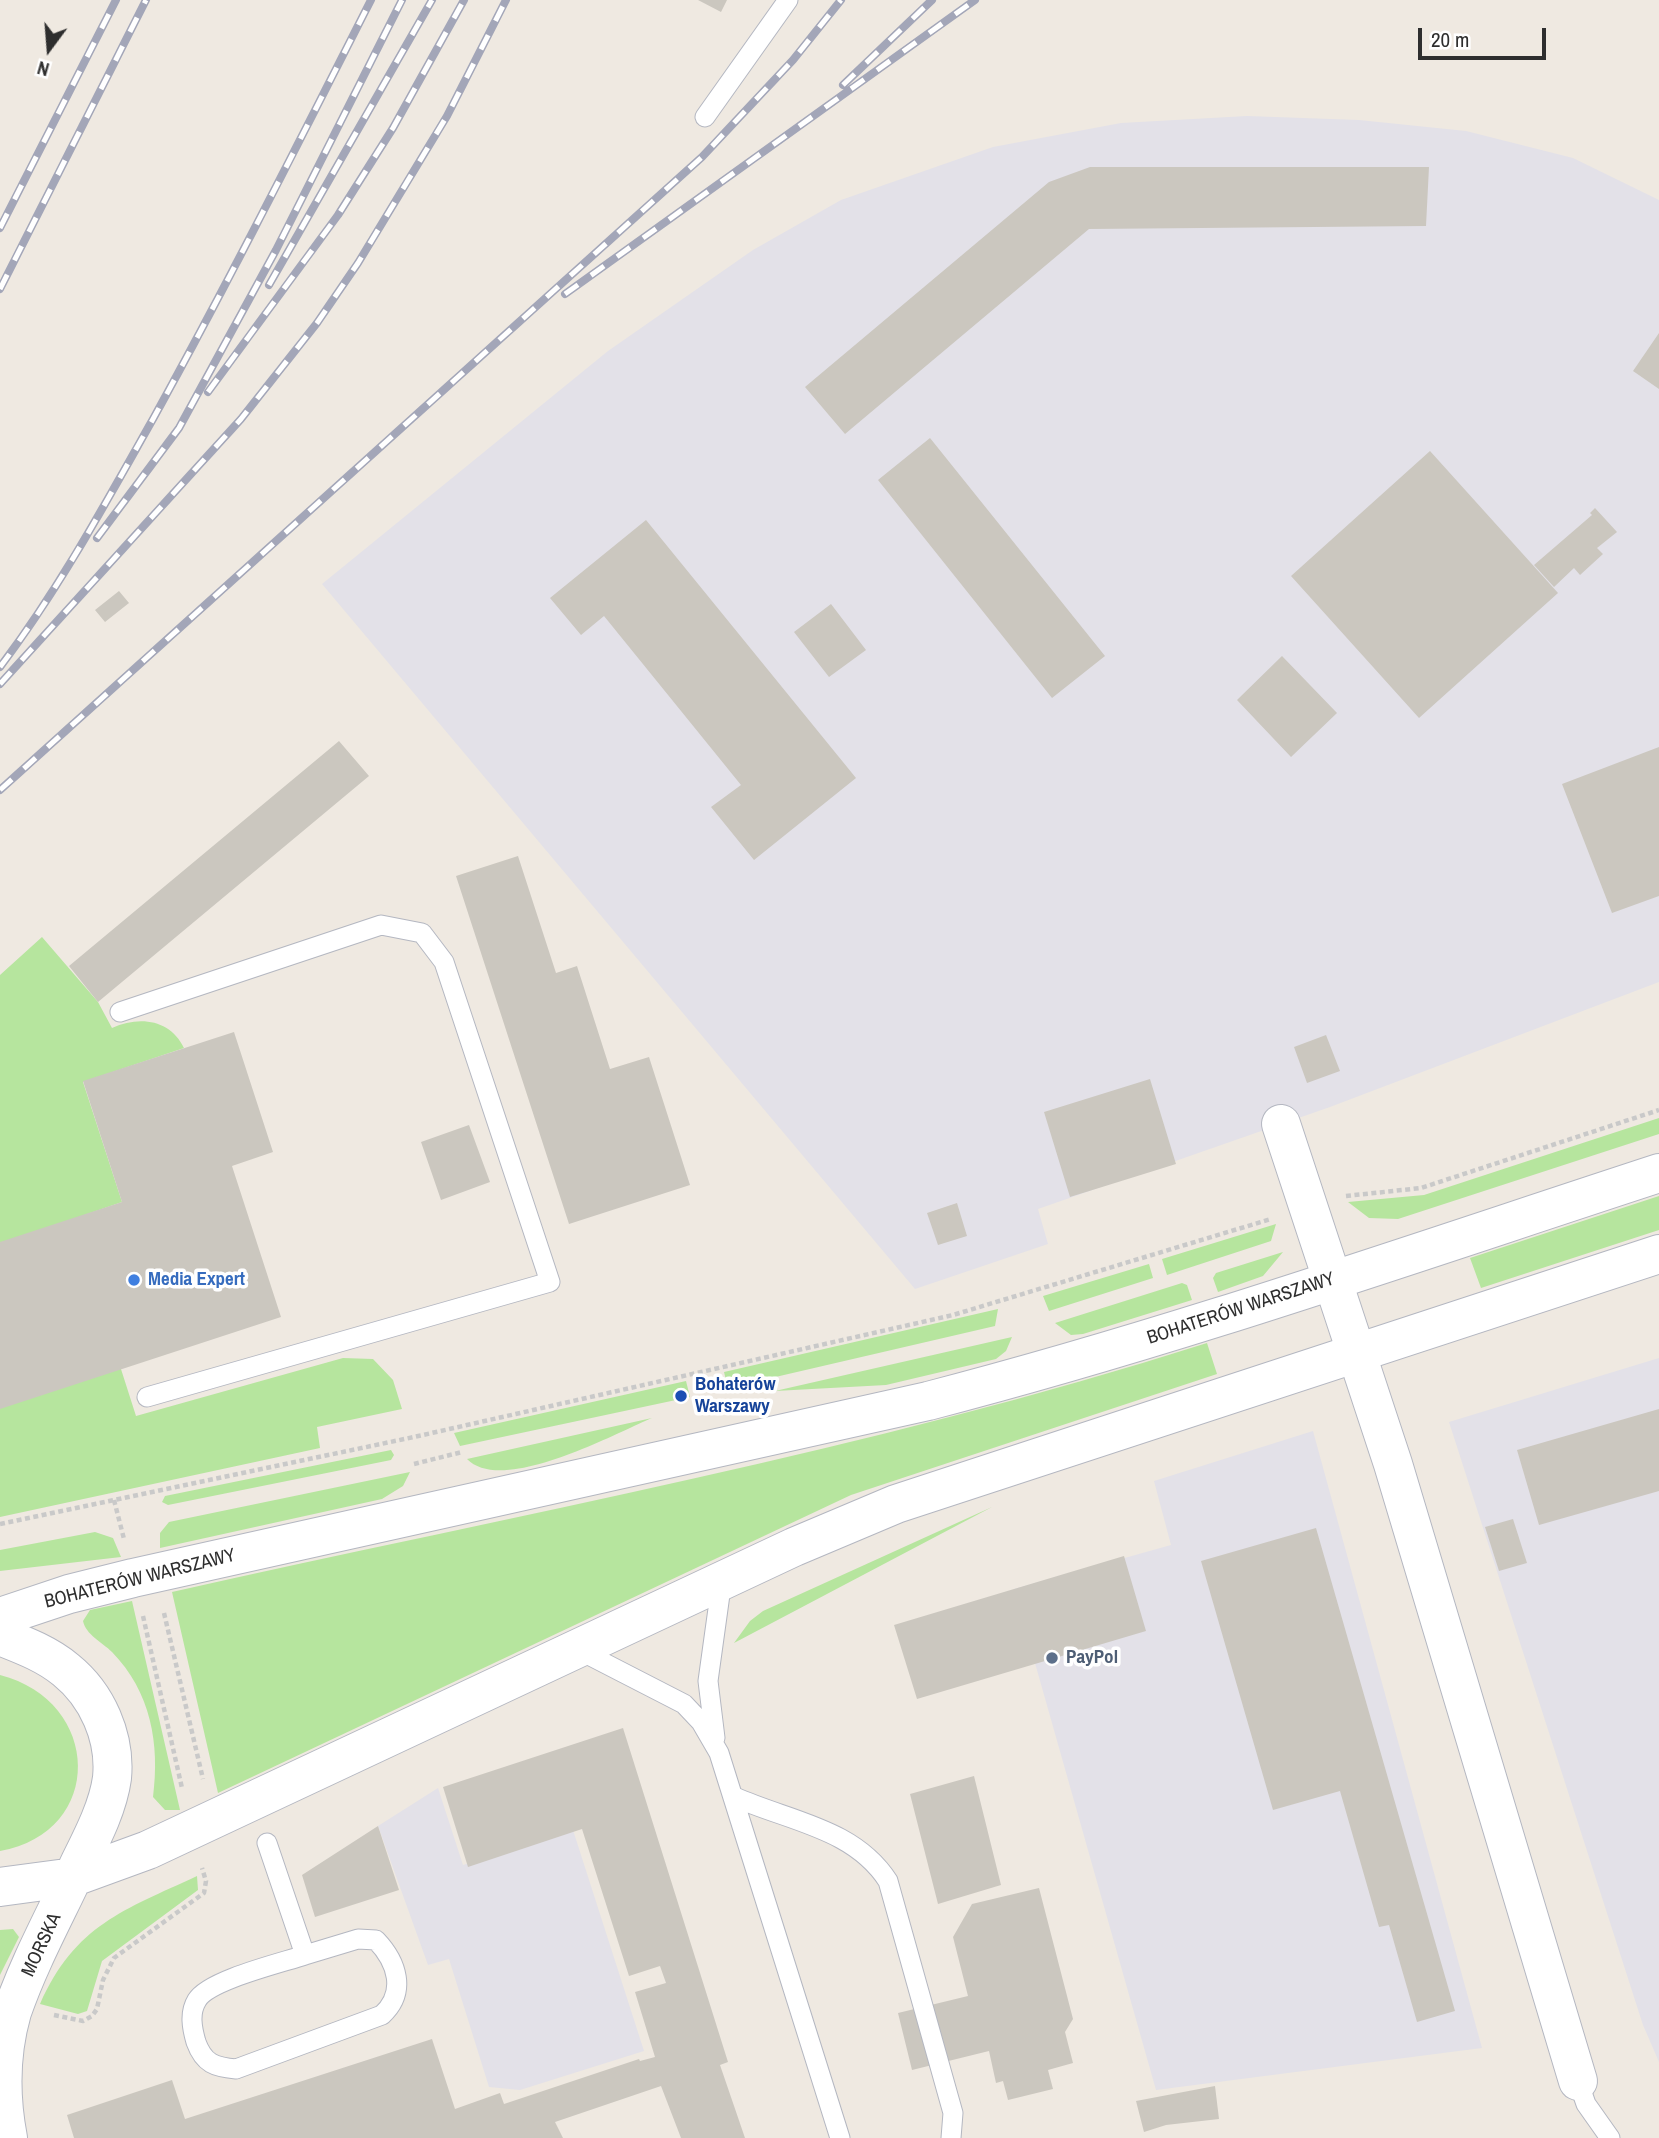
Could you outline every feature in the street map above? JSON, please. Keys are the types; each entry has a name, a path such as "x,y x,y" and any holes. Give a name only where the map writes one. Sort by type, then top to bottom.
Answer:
{"street":[{"path":"1281,1124 1357,1353 1578,2081"},
{"name":"BOHATERÓW WARSZAWY","path":"0,1617 69,1594 155,1573 928,1401 1131,1346 1659,1173"},
{"path":"0,1887 74,1877 160,1844 857,1519 930,1492 1659,1254"},
{"name":"MORSKA","path":"0,1636 48,1657 65,1669 95,1702 110,1741 112,1780 74,1877 33,1960 6,2037 1,2093 8,2138"}],"lane":[{"path":"705,117 788,0"},
{"path":"121,1012 381,925 422,933 444,962 550,1282 147,1397"},
{"path":"719,1753 708,1681 722,1580"},
{"path":"577,1648 684,1704 701,1722 719,1753 840,2138"},
{"path":"735,1797 837,1836 878,1866 888,1881 953,2113 951,2138"},
{"path":"267,1843 305,1955"},
{"path":"358,1939 376,1940 389,1954 396,1973 397,1989 393,2004 382,2015 236,2069 214,2067 201,2056 191,2014 198,1998 211,1987 305,1955 358,1939"},
{"path":"1578,2081 1586,2104 1611,2138"}],"path":[{"path":"1345,1196 1421,1188 1659,1111"},
{"path":"0,1524 414,1437 953,1315 1277,1217"},
{"path":"414,1464 462,1452"},
{"path":"114,1500 124,1541"},
{"path":"163,1609 204,1784"},
{"path":"142,1613 184,1794"},
{"path":"49,2014 83,2021 92,2016 97,2009 109,1964 204,1893 203,1873"}],"shaded area":[{"path":"1247,116 1359,120 1466,131 1573,158 1659,200 1659,982 1330,1107 1038,1209 1048,1244 915,1289 322,584 608,351 753,250 841,200 993,147 1121,123"},
{"path":"1659,1358 1659,2062 1643,2025 1449,1422"},
{"path":"1313,1431 1482,2048 1156,2090 1014,1589 1171,1545 1154,1481"},
{"path":"438,1788 463,1865 573,1830 644,2051 520,2090 489,2087 449,1959 428,1965 378,1826"}],"green space":[{"path":"42,937 98,1002 112,1028 133,1022 154,1023 171,1031 184,1048 83,1082 122,1202 73,1219 136,1416 343,1358 373,1359 393,1380 402,1409 317,1427 320,1448 0,1517 0,975"},
{"path":"1659,1118 1659,1134 1398,1219 1369,1218 1348,1202 1424,1195"},
{"path":"1659,1196 1659,1230 1481,1288 1470,1258"},
{"path":"1276,1224 1271,1241 1167,1275 1162,1259"},
{"path":"1283,1252 1263,1276 1218,1292 1213,1278 1216,1273"},
{"path":"1149,1264 1153,1278 1049,1311 1043,1296"},
{"path":"1182,1283 1187,1285 1192,1300 1083,1334 1071,1335 1055,1323"},
{"path":"998,1309 995,1326 728,1388 724,1372"},
{"path":"1012,1337 1006,1351 996,1359 886,1385 775,1391"},
{"path":"1207,1343 1217,1374 851,1495 218,1793 172,1592 822,1449 1080,1382"},
{"path":"686,1381 690,1397 460,1446 454,1433"},
{"path":"652,1418 585,1448 530,1466 505,1470 483,1468 467,1459"},
{"path":"391,1450 394,1455 391,1460 168,1505 162,1502 165,1496"},
{"path":"410,1472 403,1486 382,1499 160,1548 160,1533 169,1522"},
{"path":"992,1507 734,1643 750,1621 763,1611"},
{"path":"95,1532 113,1538 121,1557 0,1571 0,1550"},
{"path":"132,1601 180,1810 165,1810 153,1797 153,1738 150,1720 136,1684 112,1652 87,1630 83,1621 90,1610"},
{"path":"0,1675 34,1689 58,1711 73,1737 78,1766 73,1794 59,1819 35,1839 0,1851"},
{"path":"197,1876 198,1890 102,1961 87,2011 78,2014 40,2004 69,1955 104,1923"},
{"path":"13,1929 19,1937 0,1975 0,1930"}],"building":[{"path":"698,0 727,0 721,12"},
{"path":"1090,167 1429,167 1426,226 1089,229 845,434 805,387 1049,182"},
{"path":"1659,333 1659,389 1633,371"},
{"path":"930,438 1105,656 1052,698 878,480"},
{"path":"1430,451 1558,593 1419,718 1291,576"},
{"path":"1595,508 1617,532 1597,548 1603,554 1580,575 1574,568 1554,587 1534,565 1592,515 1590,513"},
{"path":"646,520 856,778 754,860 711,807 741,785 604,616 581,635 550,598"},
{"path":"119,591 129,603 105,622 95,610"},
{"path":"831,604 866,650 829,677 794,632"},
{"path":"1282,656 1337,713 1291,757 1237,700"},
{"path":"339,741 369,776 98,1002 69,966"},
{"path":"1659,747 1659,896 1612,913 1562,784"},
{"path":"518,856 556,973 577,966 610,1069 649,1057 690,1185 569,1224 456,876"},
{"name":"Media Expert","path":"234,1032 273,1152 232,1166 281,1317 0,1409 0,1242 122,1202 83,1081"},
{"path":"1326,1035 1340,1071 1307,1083 1294,1047"},
{"path":"1150,1079 1176,1164 1070,1197 1044,1112"},
{"path":"469,1125 490,1182 441,1200 421,1142"},
{"path":"957,1203 967,1236 938,1245 927,1213"},
{"path":"1659,1409 1659,1491 1539,1525 1517,1450"},
{"path":"1513,1519 1527,1563 1499,1571 1485,1527"},
{"path":"1316,1528 1455,2011 1417,2022 1389,1925 1379,1927 1340,1791 1273,1810 1201,1561"},
{"path":"1124,1556 1146,1631 917,1699 894,1625"},
{"path":"623,1728 728,2062 720,2065 745,2138 681,2138 661,2086 555,2122 563,2138 74,2138 67,2115 172,2080 185,2119 432,2039 455,2109 500,2093 504,2104 639,2059 640,2061 655,2057 635,1992 666,1983 660,1966 629,1976 582,1829 468,1867 443,1787"},
{"path":"974,1776 1001,1885 938,1904 910,1794"},
{"path":"378,1826 399,1890 315,1917 302,1875"},
{"path":"1039,1888 1073,2019 1065,2032 1073,2063 1048,2070 1053,2089 1008,2100 1003,2081 996,2083 989,2051 912,2070 898,2013 968,1996 953,1937 972,1904"},
{"path":"1215,2086 1219,2119 1166,2125 1144,2132 1136,2101"}],"railway":[{"path":"0,228 116,0"},
{"path":"0,289 146,0"},
{"path":"0,667 62,577 153,419 237,263 371,0"},
{"path":"97,538 179,428 276,250 402,0"},
{"path":"269,285 432,0"},
{"path":"208,392 338,215 393,128 464,0"},
{"path":"0,684 241,419 317,323 358,263 447,116 506,0"},
{"path":"0,790 702,157 793,60 841,0"},
{"path":"843,85 932,0"},
{"path":"565,294 975,0"}],"place":[{"name":"Media Expert","path":"134,1280"},
{"name":"Bohaterów Warszawy","path":"681,1396"},
{"name":"PayPol","path":"1052,1658"}]}
